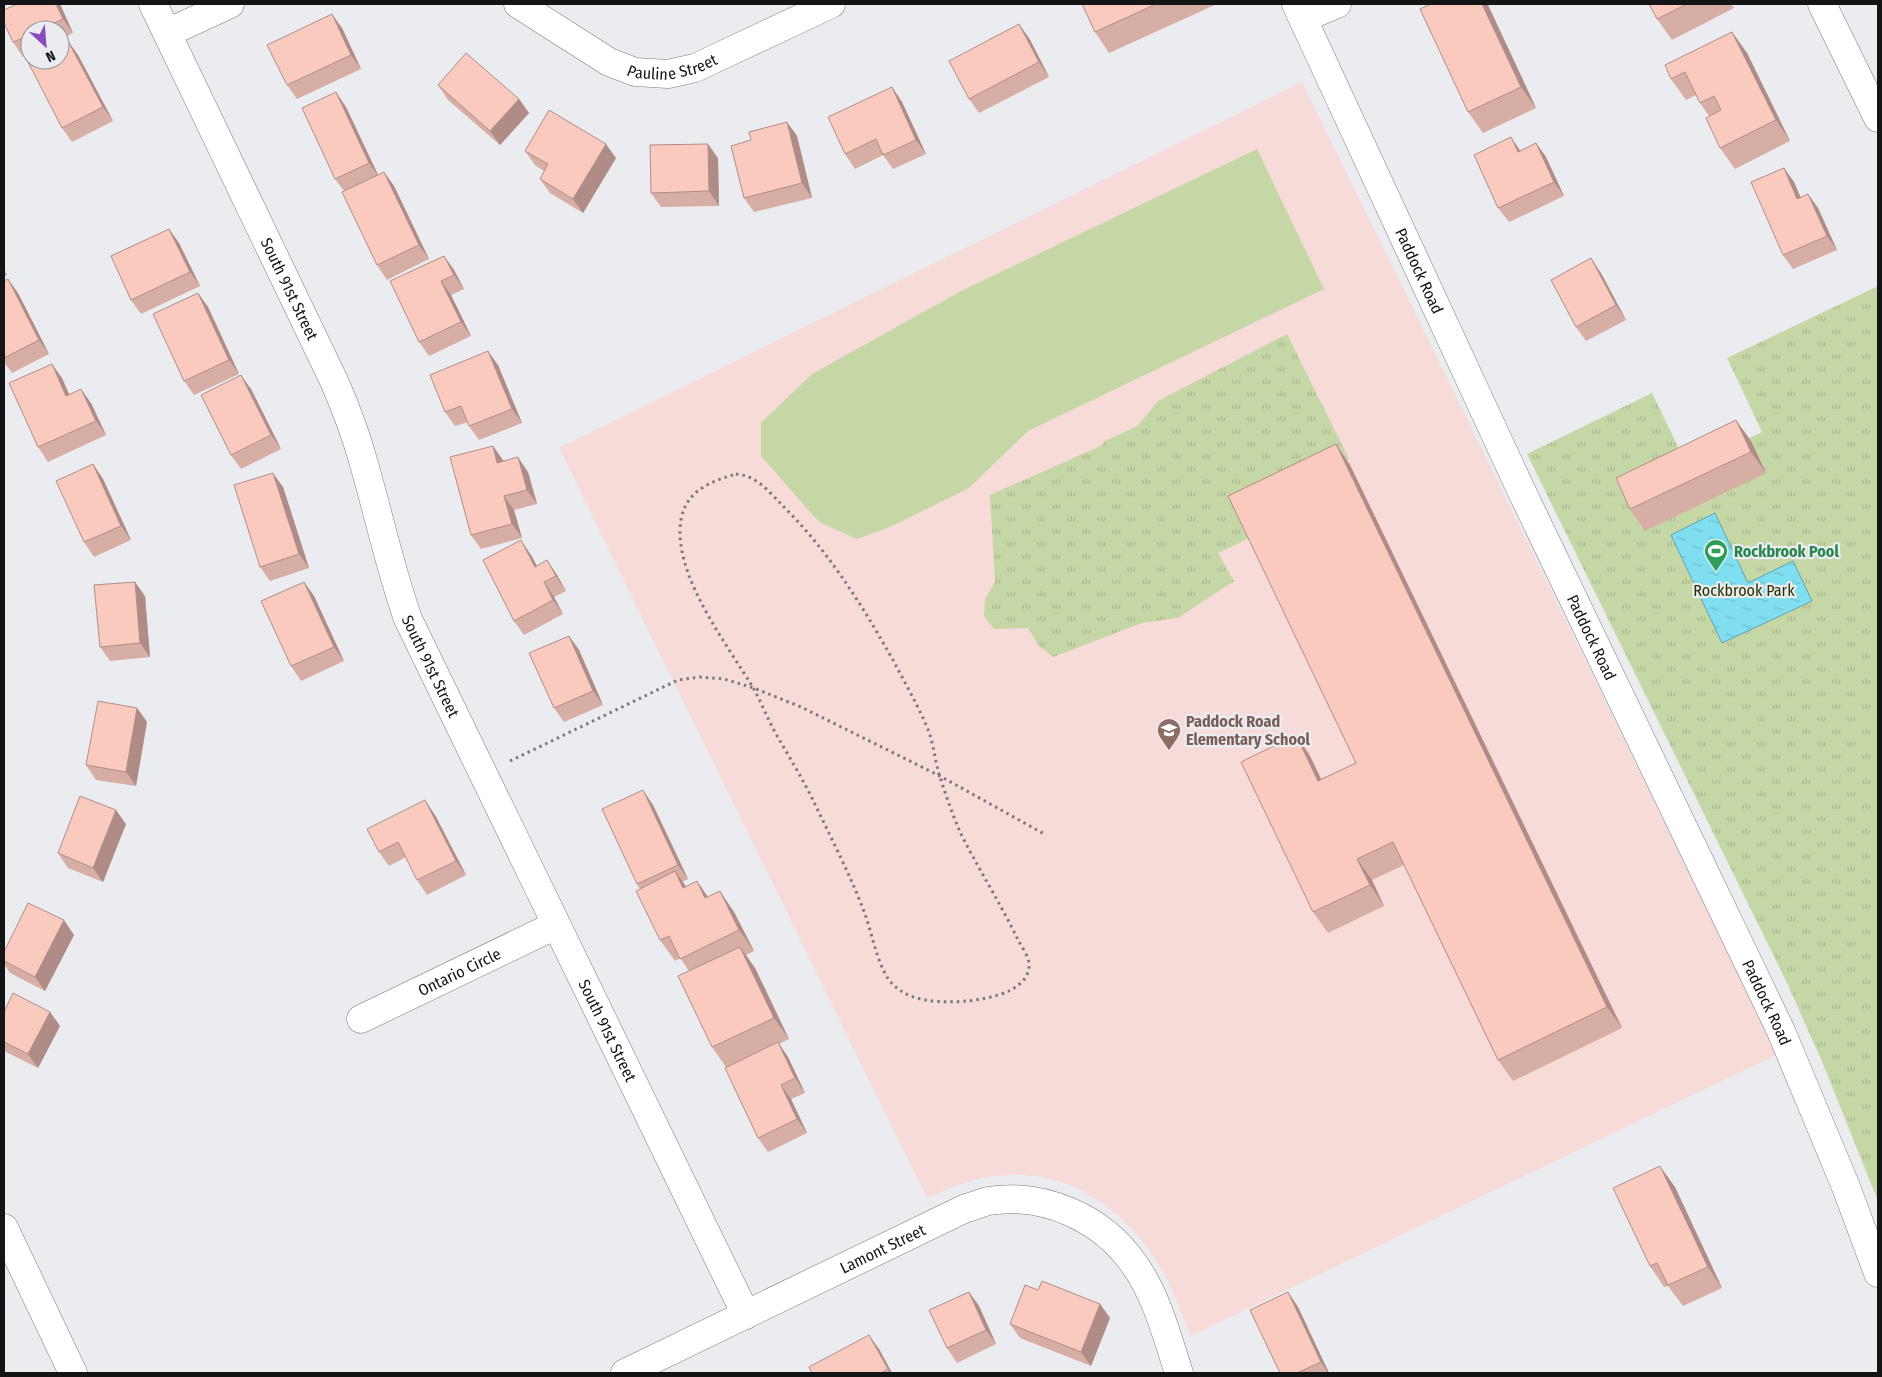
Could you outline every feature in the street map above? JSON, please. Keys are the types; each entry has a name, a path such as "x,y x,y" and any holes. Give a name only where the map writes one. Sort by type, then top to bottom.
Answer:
{"street":[{"name":"South 91st Street","path":"153,4 334,381 351,421 364,463 393,577 408,619 746,1315"},
{"path":"167,33 230,4"},
{"name":"Pauline Street","path":"518,4 609,62 635,72 668,74 695,68 832,4"},
{"path":"1299,11 1338,4"},
{"path":"1822,4 1878,118"},
{"name":"Paddock Road","path":"1299,11 1522,492 1781,1031 1824,1132 1878,1273"},
{"name":"Ontario Circle","path":"361,1019 556,925"},
{"name":"Lamont Street","path":"625,1373 966,1208 988,1202 1022,1200 1047,1204 1072,1212 1095,1226 1124,1251 1135,1266 1154,1301 1180,1373"},
{"path":"4,1228 73,1373"}],"path":[{"path":"736,474 749,477 765,488 796,519 850,587 874,626 922,716 930,735 940,776 959,828 980,872 1030,963 1026,979 1014,988 992,998 960,1002 921,1000 901,992 888,979 877,954 865,914 843,863 803,781 775,732 754,688 723,643 703,608 680,548 680,527 683,508 693,495 714,480 736,474"},
{"path":"483,775 678,680 700,677 724,679 754,688 801,707 940,776 1046,835"}],"shaded area":[{"name":"Paddock Road Elementary School","path":"1302,82 1778,1054 1191,1336 1168,1281 1140,1238 1121,1218 1098,1200 1071,1185 1042,1177 1013,1174 981,1178 954,1186 927,1198 559,448"}],"green space":[{"path":"1257,149 1324,289 1028,431 969,488 890,527 857,539 819,522 761,456 761,423 812,374 961,291"},
{"name":"Rockbrook Park","path":"1878,286 1878,1201 1823,1064 1788,985 1527,454 1652,393 1688,467 1762,432 1727,358"},
{"path":"1287,334 1349,459 1237,513 1249,538 1218,553 1234,581 1178,618 1142,623 1053,657 1039,646 1028,628 994,629 984,616 985,599 995,582 990,495 1103,445 1103,442 1137,426 1158,401"}],"water":[{"name":"Rockbrook Pool","path":"1715,513 1748,583 1793,561 1812,601 1722,643 1671,535"}],"building":[{"path":"17,4 56,4 63,19 20,20 20,39 13,42 4,23 4,10"},
{"path":"1082,4 1156,4 1095,32"},
{"path":"1431,4 1482,4 1521,87 1468,112 1420,9"},
{"path":"1649,4 1687,4 1657,19"},
{"path":"332,14 351,55 287,85 267,45"},
{"path":"1019,24 1039,62 969,99 949,61"},
{"path":"1732,32 1776,120 1720,148 1706,118 1721,110 1714,96 1700,103 1685,72 1671,79 1665,65"},
{"path":"70,45 103,107 62,128 32,70 70,70"},
{"path":"466,53 519,99 490,131 438,85"},
{"path":"892,87 916,140 883,155 876,139 845,154 828,117"},
{"path":"336,92 369,163 335,179 302,108"},
{"path":"549,110 606,144 573,199 540,179 548,164 525,151"},
{"path":"787,122 802,183 744,198 731,146 751,140 749,132"},
{"path":"1511,137 1518,152 1536,143 1554,182 1498,208 1474,155"},
{"path":"708,144 709,191 651,193 650,145"},
{"path":"1784,168 1797,199 1808,194 1827,236 1783,255 1751,182"},
{"path":"384,172 419,245 377,265 342,192"},
{"path":"169,229 190,272 131,300 111,256"},
{"path":"444,256 454,275 441,281 461,322 419,342 390,281"},
{"path":"1591,258 1616,305 1576,327 1551,280"},
{"path":"8,279 39,340 4,358 4,281"},
{"path":"198,293 229,360 184,381 153,314"},
{"path":"488,351 512,409 469,426 461,406 445,412 430,375"},
{"path":"52,364 66,396 81,389 96,421 38,447 9,383"},
{"path":"241,375 271,435 231,455 201,395"},
{"path":"1736,420 1751,452 1630,509 1616,478"},
{"path":"1336,444 1607,1007 1498,1060 1393,842 1357,859 1370,885 1313,912 1241,762 1296,735 1318,781 1356,763 1228,496"},
{"path":"493,446 497,463 518,457 527,490 504,496 512,524 471,535 450,457"},
{"path":"93,464 121,526 84,542 56,481"},
{"path":"273,473 299,554 260,567 234,485"},
{"path":"521,540 535,567 547,560 556,576 544,582 553,600 514,621 483,560"},
{"path":"135,582 140,643 100,647 94,585"},
{"path":"304,582 334,647 291,666 261,601"},
{"path":"569,636 593,691 554,708 529,653"},
{"path":"98,701 137,708 126,772 86,765"},
{"path":"643,790 678,865 637,884 602,809"},
{"path":"80,796 116,810 93,868 58,853"},
{"path":"425,800 456,861 417,880 398,842 379,852 367,829"},
{"path":"675,871 683,888 697,881 705,898 720,891 739,930 680,959 669,936 660,940 636,891"},
{"path":"28,903 64,920 35,977 4,961 4,952"},
{"path":"740,947 774,1018 712,1047 678,976"},
{"path":"13,993 50,1012 28,1054 4,1042 4,1012"},
{"path":"778,1042 795,1078 781,1085 797,1119 758,1138 725,1068"},
{"path":"1660,1166 1708,1267 1668,1285 1657,1263 1650,1266 1613,1188"},
{"path":"1042,1281 1100,1304 1081,1352 1010,1324 1025,1285 1038,1290"},
{"path":"969,1292 986,1330 947,1348 929,1310"},
{"path":"1288,1292 1321,1362 1297,1373 1280,1373 1250,1310"},
{"path":"869,1335 888,1369 881,1373 812,1373 809,1367"}],"place":[{"name":"Rockbrook Pool","path":"1716,572"},
{"name":"Paddock Road Elementary School","path":"1169,751"}]}
